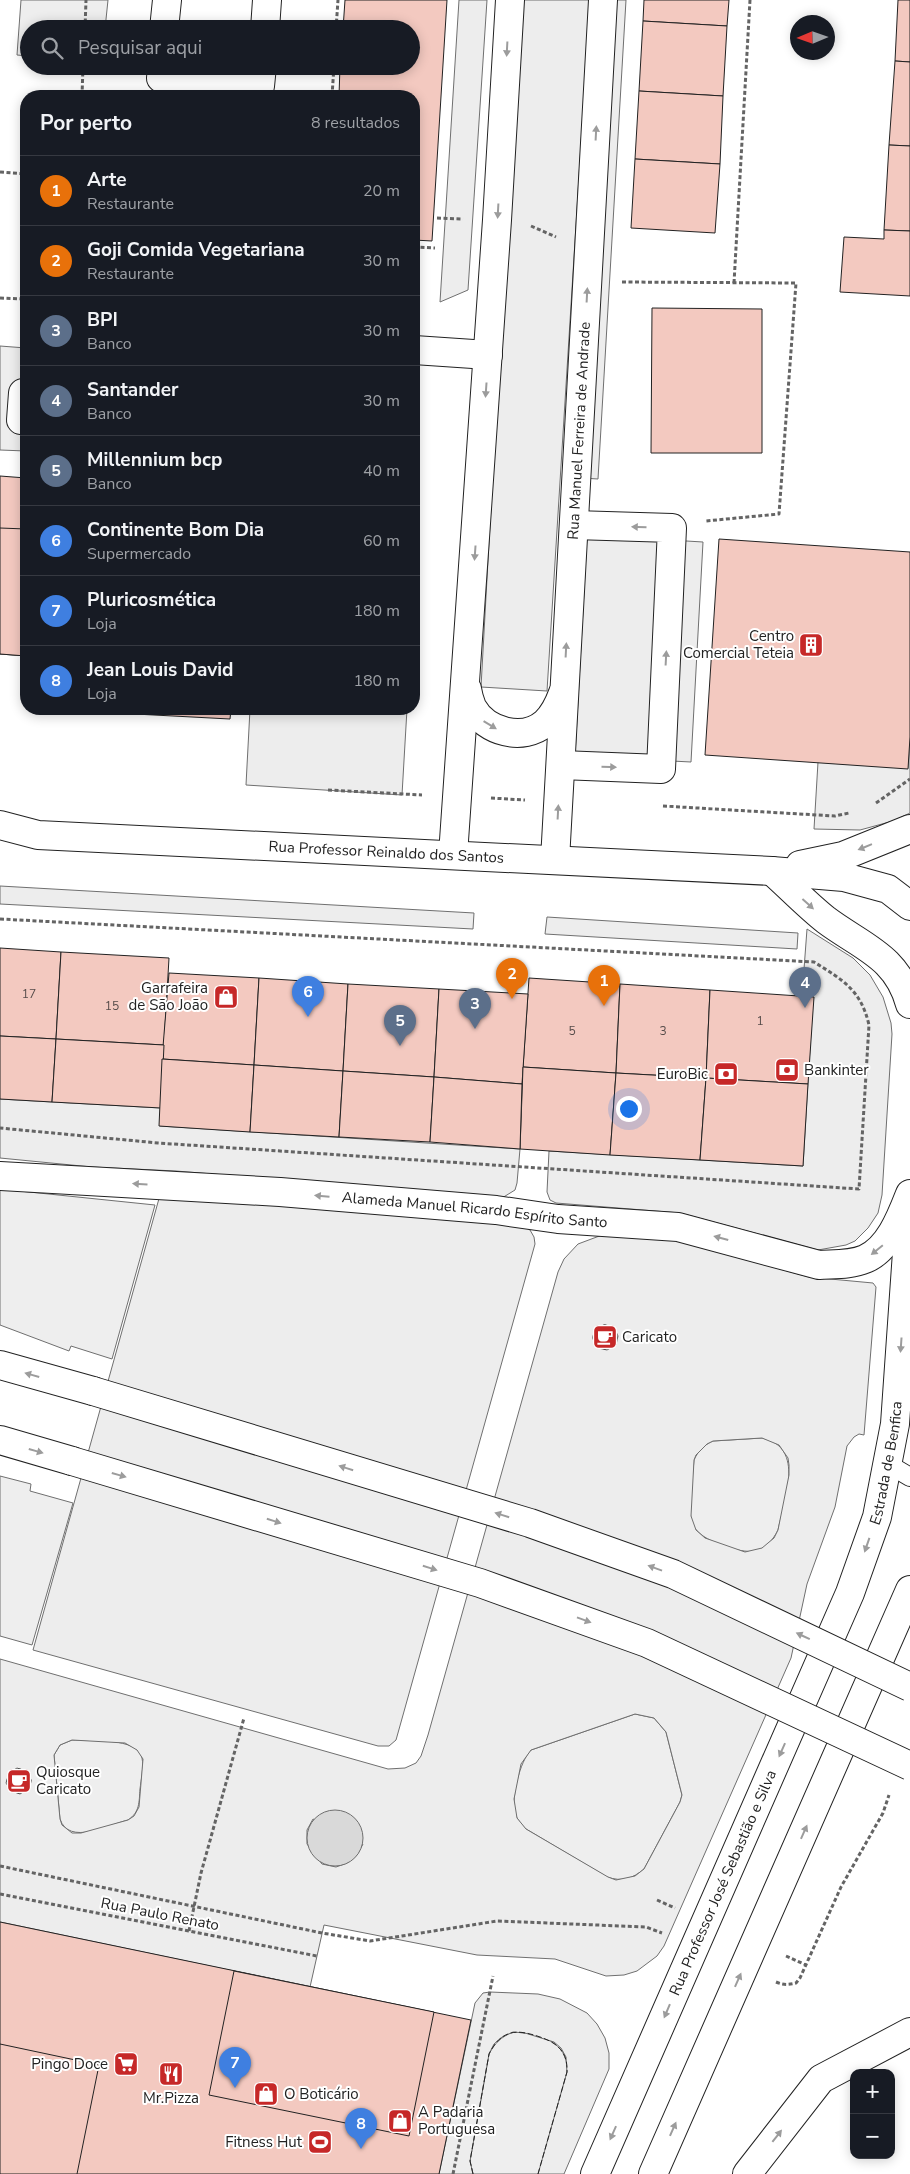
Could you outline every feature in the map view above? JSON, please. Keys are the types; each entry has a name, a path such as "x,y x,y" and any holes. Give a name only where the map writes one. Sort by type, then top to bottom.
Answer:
{"main road":[{"path":"165,20 167,0"},
{"path":"265,20 267,0"},
{"path":"453,855 488,355 510,0"},
{"name":"Rua Manuel Ferreira de Andrade","path":"555,860 603,0"},
{"path":"161,75 161,78 260,86 261,75"},
{"path":"420,350 488,355"},
{"path":"16,419 20,404"},
{"path":"561,766 661,769 672,528 574,525"},
{"path":"466,685 472,707 484,723 503,732 518,733 534,730 546,722 557,708 564,690"},
{"name":"Rua Professor Reinaldo dos Santos","path":"0,825 38,834 772,871 844,877 888,889 910,906"},
{"name":"Rua Professor Reinaldo dos Santos","path":"772,871 843,856 910,829"},
{"path":"772,871 827,920 857,938 890,965 906,990 910,1004"},
{"name":"Alameda Manuel Ricardo Espírito Santo","path":"0,1176 262,1190 488,1209 558,1219 678,1226 819,1264 841,1264 866,1259 886,1242 900,1220 910,1194"},
{"name":"Estrada de Benfica","path":"850,1593 877,1516 903,1468 895,1416 910,1209"},
{"path":"0,1365 530,1523 664,1571 910,1687"},
{"path":"0,1440 480,1583 648,1643 910,1766"},
{"name":"Rua Professor José Sebastião e Silva","path":"595,2174 850,1593"},
{"path":"653,2174 905,1602"},
{"path":"747,2174 820,2080 910,2032"}],"path":[{"path":"85,20 86,0"},
{"path":"337,20 338,0"},
{"path":"734,283 750,0"},
{"path":"82,90 83,75"},
{"path":"332,90 333,75"},
{"path":"0,172 20,174"},
{"path":"532,226 552,235"},
{"path":"420,247 435,248"},
{"path":"590,251 616,282 796,283 779,514 701,521"},
{"path":"0,298 20,299"},
{"path":"873,804 910,779"},
{"path":"814,813 835,816 856,812"},
{"path":"0,919 814,962 844,981 857,994 866,1009 869,1025 859,1189 158,1142 0,1128"},
{"path":"189,1931 201,1873 244,1718"},
{"path":"771,1980 786,1985 796,1984 800,1978 841,1886 884,1813 891,1787"},
{"path":"0,1866 322,1933 370,1941 497,1921 646,1927 669,1936"},
{"name":"Rua Paulo Renato","path":"0,1894 317,1956"},
{"path":"453,2174 493,1976"}],"shaded area":[{"path":"21,0 108,0 106,20 20,20 20,55 17,55"},
{"path":"459,0 487,0 468,290 440,302"},
{"path":"519,0 590,0 547,691 481,687"},
{"path":"610,0 626,0 598,479 582,478"},
{"path":"0,346 20,348 20,451 0,450"},
{"path":"587,535 703,542 691,762 575,756"},
{"path":"250,715 407,715 402,795 246,785"},
{"path":"910,737 910,813 893,821 860,830 814,829 818,762 908,768"},
{"path":"0,886 474,913 473,929 0,904"},
{"path":"547,917 798,933 797,949 545,934"},
{"path":"807,929 853,958 870,975 883,997 891,1023 892,1034 882,1195 878,1213 868,1228 855,1241 846,1245 818,1250 680,1213 556,1203 550,1200 547,1192 549,1151 803,1166 813,997 802,996"},
{"path":"0,1099 161,1108 160,1126 520,1149 517,1183 515,1190 502,1198 176,1171 92,1167 0,1158"},
{"path":"0,1189 155,1205 112,1359 71,1346 69,1351 0,1325"},
{"path":"160,1195 523,1226 530,1230 534,1237 535,1244 396,1740 389,1746 378,1746 33,1650"},
{"path":"602,1235 676,1240 809,1277 873,1283 876,1287 864,1435 859,1434 854,1437 847,1446 835,1507 807,1584 791,1658 664,1946 657,1956 637,1971 624,1975 606,1976 555,1959 477,1955 324,1925 310,1987 0,1922 0,1659 388,1769 405,1768 416,1763 421,1756 428,1735 558,1272 564,1259 578,1244","holes":["604,1325 614,1327 618,1336 616,1345 607,1350 598,1348 593,1339 595,1329","762,1438 779,1445 788,1458 789,1475 778,1530 774,1538 762,1548 745,1552 705,1538 696,1530 691,1516 694,1460 696,1455 713,1441","635,1714 654,1718 666,1732 682,1795 644,1869 635,1876 616,1880 526,1829 517,1818 514,1799 521,1764 531,1750","72,1740 125,1743 137,1750 143,1759 139,1807 134,1816 128,1820 81,1833 72,1833 62,1825 54,1755 60,1745","17,1768 26,1771 31,1780 28,1789 20,1794 11,1791 6,1783 9,1773","313,1819 363,1844 357,1855 347,1863 336,1867 322,1864 307,1844 307,1830"]},
{"path":"762,1438 776,1443 784,1452 788,1463 787,1491 778,1530 769,1543 756,1551 740,1550 721,1545 697,1531 693,1525 690,1502 694,1460 707,1444 713,1441"},
{"path":"0,1476 31,1484 30,1491 73,1503 32,1645 0,1636"},
{"path":"635,1714 654,1718 666,1732 682,1795 644,1869 631,1877 617,1879 607,1877 526,1829 516,1816 514,1798 523,1762 531,1750"},
{"path":"72,1740 112,1741 132,1746 139,1751 143,1765 139,1802 135,1814 128,1820 90,1832 72,1831 65,1827 60,1819 54,1755 60,1745"},
{"path":"330,1810 340,1810 355,1818 361,1827 363,1838 361,1849 355,1858 340,1866 330,1866 319,1861 312,1854 307,1843 307,1833 312,1822 319,1815"},
{"path":"483,1993 538,1994 560,1999 587,2013 597,2024 605,2038 609,2053 609,2069 564,2174 538,2174 567,2072 566,2057 561,2048 554,2042 525,2033 513,2032 502,2037 494,2044 489,2054 470,2161 473,2174 439,2174 475,2003"},
{"path":"513,2032 532,2034 550,2041 563,2053 566,2061 567,2072 543,2162 538,2174 473,2174 470,2161 489,2054 499,2041"}],"building":[{"path":"345,0 447,0 432,241 420,240 420,90 339,90 340,75 420,75 420,20 344,20"},
{"path":"644,0 729,0 727,26 643,21"},
{"path":"898,0 910,0 910,62 895,61"},
{"path":"643,21 727,26 723,96 639,91"},
{"path":"895,61 910,62 910,146 889,145"},
{"path":"639,91 723,96 720,164 635,159"},
{"path":"889,145 910,146 910,231 884,230"},
{"path":"635,159 720,164 715,233 631,228"},
{"path":"884,230 910,231 910,296 840,292 844,237 884,239"},
{"path":"652,308 762,309 762,453 651,453"},
{"path":"0,476 20,478 20,656 0,654"},
{"path":"0,528 20,529 20,656 0,654"},
{"name":"Centro Comercial Teteia","path":"719,539 910,552 910,737 908,769 705,755"},
{"path":"154,715 230,715 230,719"},
{"path":"0,948 61,952 56,1039 0,1036"},
{"path":"61,952 169,958 164,1045 56,1039"},
{"path":"169,973 259,978 254,1065 162,1059"},
{"path":"259,978 348,984 343,1071 254,1065"},
{"path":"529,978 620,984 616,1073 523,1067"},
{"path":"348,984 439,989 434,1077 343,1071"},
{"path":"620,984 710,990 706,1078 616,1073"},
{"path":"439,989 528,994 522,1084 434,1077"},
{"path":"710,990 814,997 808,1084 706,1078"},
{"path":"0,1036 56,1039 52,1102 0,1099"},
{"path":"56,1039 164,1045 161,1108 52,1102"},
{"path":"162,1059 254,1065 250,1132 159,1126"},
{"path":"254,1065 343,1071 339,1137 250,1132"},
{"path":"523,1067 616,1073 610,1155 520,1149"},
{"path":"343,1071 434,1077 430,1142 339,1137"},
{"path":"616,1073 706,1078 700,1160 610,1155"},
{"path":"434,1077 522,1084 520,1149 430,1142"},
{"path":"706,1078 808,1084 803,1166 700,1160"},
{"name":"Caricato","path":"605,1325 614,1328 617,1337 614,1346 605,1349 596,1346 593,1337 596,1328"},
{"name":"Quiosque Caricato","path":"19,1769 28,1772 31,1781 28,1790 19,1793 10,1790 7,1781 10,1772"},
{"path":"0,1922 471,2020 439,2174 0,2174"},
{"path":"234,1971 434,2012 409,2136 209,2095"},
{"path":"0,2044 99,2065 77,2174 0,2174"}],"fence":[{"path":"473,2174 470,2161 489,2054 501,2038 507,2034 517,2032 534,2035 553,2043 562,2052 567,2064 567,2072 538,2174"}],"place":[{"name":"Centro Comercial Teteia","path":"811,645"},
{"name":"Garrafeira de São João","path":"226,997"},
{"name":"Goji Comida Vegetariana","path":"512,999"},
{"name":"Arte","path":"604,1006"},
{"name":"Santander","path":"805,1008"},
{"name":"Continente Bom Dia","path":"308,1017"},
{"name":"BPI","path":"475,1029"},
{"name":"Millennium bcp","path":"400,1046"},
{"name":"Bankinter","path":"787,1070"},
{"name":"EuroBic","path":"726,1074"},
{"name":"Caricato","path":"605,1337"},
{"name":"Quiosque Caricato","path":"19,1781"},
{"name":"Pingo Doce","path":"126,2064"},
{"name":"Mr.Pizza","path":"171,2074"},
{"name":"Pluricosmética","path":"235,2088"},
{"name":"O Boticário","path":"266,2094"},
{"name":"A Padaria Portuguesa","path":"400,2121"},
{"name":"Fitness Hut","path":"320,2142"},
{"name":"Jean Louis David","path":"361,2149"}]}
